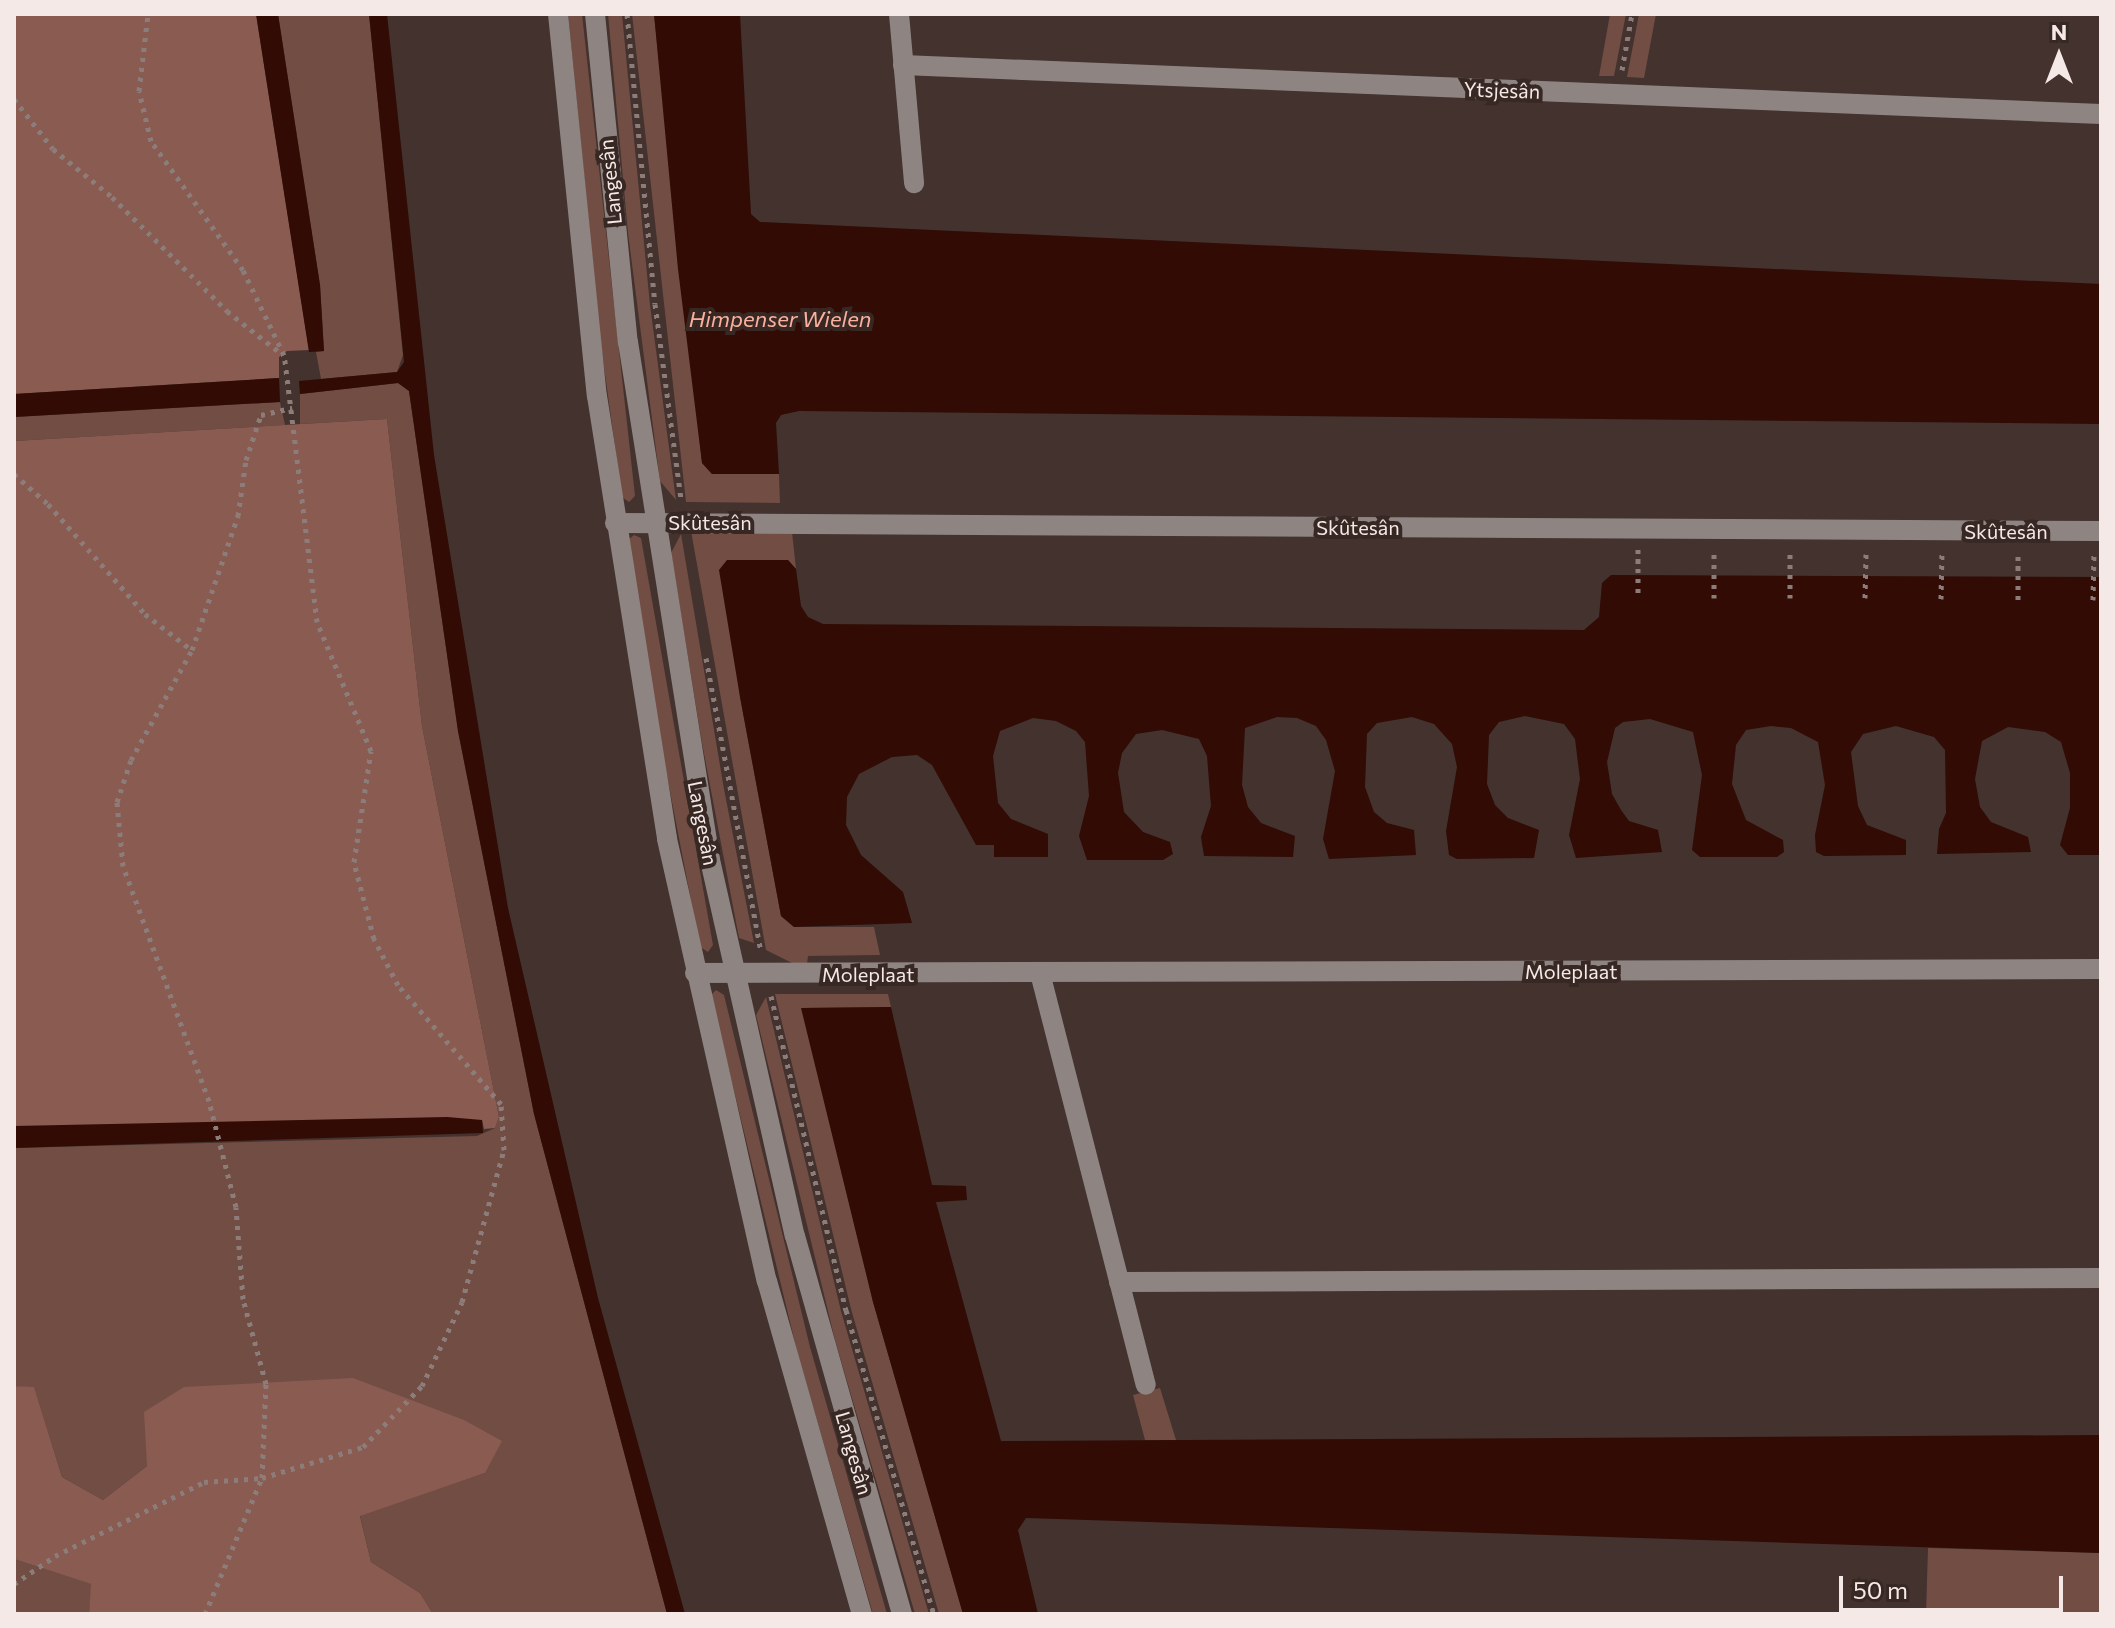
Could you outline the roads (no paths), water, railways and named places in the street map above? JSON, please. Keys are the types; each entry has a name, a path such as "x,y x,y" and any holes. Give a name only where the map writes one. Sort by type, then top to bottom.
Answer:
{"street":[{"name":"Langesân","path":"558,14 580,249 615,523 667,839 767,1281 862,1614"},
{"name":"Langesân","path":"595,14 615,235 653,522 734,974 819,1328 902,1614"},
{"path":"899,14 914,183"},
{"name":"Ytsjesân","path":"903,65 2101,114"},
{"name":"Skûtesân","path":"615,523 2101,531"},
{"name":"Moleplaat","path":"695,973 2101,969"},
{"path":"1040,973 1146,1385"},
{"path":"1119,1282 2101,1278"}],"water":[{"path":"256,14 278,14 320,285 324,351 309,352"},
{"path":"369,14 387,14 434,455 508,908 598,1298 685,1614 667,1614 534,1114 458,731 409,391 398,383 300,394 299,381 397,372 404,362"},
{"name":"Himpenser Wielen","path":"654,14 740,14 751,214 760,222 2101,284 2101,424 799,411 781,415 776,423 779,474 712,474 702,463 678,269"},
{"path":"279,378 280,402 14,417 14,394"},
{"path":"727,560 788,560 796,569 801,606 808,617 823,624 1584,630 1599,617 1602,583 1611,575 2101,577 2101,855 2068,855 2060,845 2070,808 2070,773 2061,742 2045,732 2008,727 1982,741 1975,779 1980,807 1991,822 2028,837 2031,852 1937,854 1939,829 1946,813 1945,750 1934,737 1896,726 1863,734 1851,752 1858,806 1867,825 1906,840 1906,855 1824,856 1816,852 1815,835 1825,785 1818,742 1791,728 1771,726 1746,730 1736,745 1732,784 1746,820 1783,840 1784,852 1777,857 1700,857 1692,850 1702,775 1693,732 1650,719 1623,722 1615,728 1607,762 1612,794 1621,810 1629,821 1658,830 1662,852 1576,858 1569,835 1580,779 1575,739 1564,724 1525,716 1499,722 1489,735 1487,784 1495,805 1508,818 1539,830 1534,858 1457,859 1449,855 1446,831 1457,767 1452,744 1434,724 1412,717 1377,723 1367,734 1365,787 1374,812 1387,823 1414,830 1416,855 1329,859 1323,839 1335,771 1326,740 1316,726 1297,718 1277,717 1245,728 1242,785 1248,807 1261,823 1295,836 1293,857 1204,856 1201,837 1211,806 1207,756 1199,739 1162,730 1136,734 1122,753 1118,773 1124,812 1143,832 1170,842 1173,854 1163,860 1087,860 1079,836 1089,796 1085,742 1076,731 1056,721 1033,718 1000,731 993,756 998,803 1011,819 1048,834 1048,857 994,857 994,845 976,845 932,765 917,755 892,757 859,774 847,797 846,825 861,855 903,892 912,923 794,927 781,916 740,697 719,570"},
{"path":"891,1007 932,1185 966,1186 967,1200 936,1202 1001,1441 2101,1435 2101,1553 1026,1518 1018,1530 1038,1614 963,1614 873,1302 801,1008"},
{"path":"447,1117 482,1120 483,1133 14,1148 14,1126"}]}
